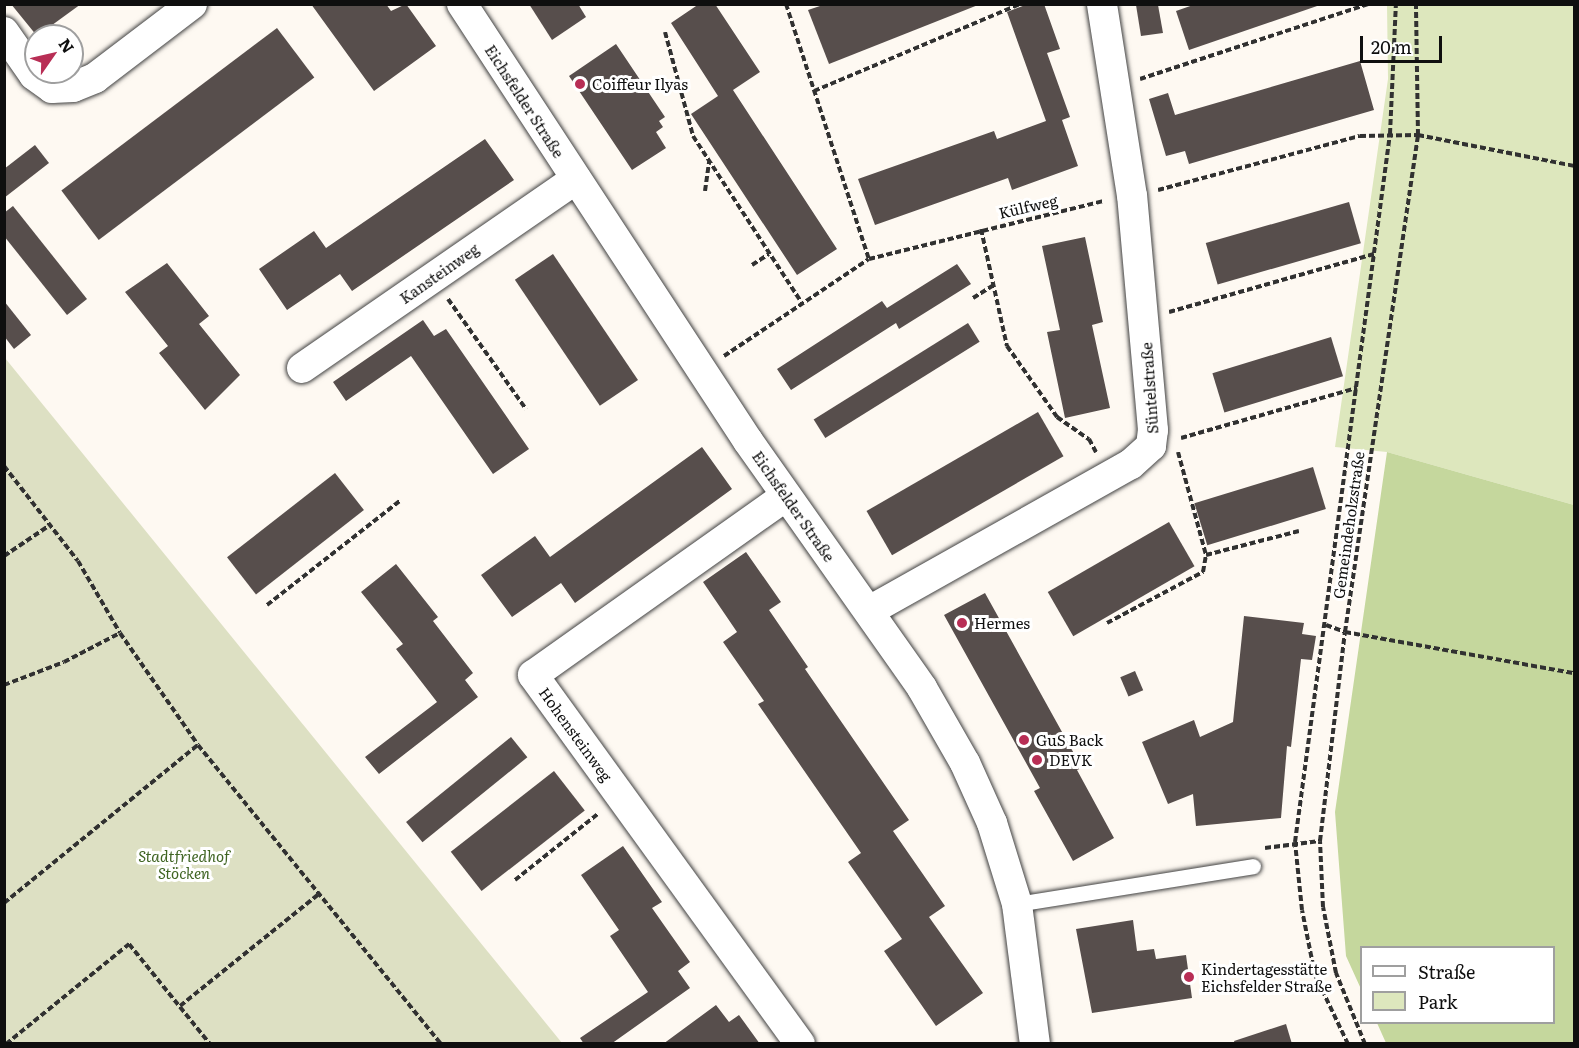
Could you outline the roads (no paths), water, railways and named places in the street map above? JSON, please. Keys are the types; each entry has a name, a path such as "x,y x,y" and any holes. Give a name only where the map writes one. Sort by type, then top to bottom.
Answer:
{"street":[{"path":"4,32 34,75 52,88 72,87 95,78 192,4"},
{"name":"Eichsfelder Straße","path":"462,4 786,496 922,688 965,764 992,823 1017,904 1035,1044"},
{"name":"Süntelstraße","path":"869,611 1109,476 1151,446 1154,430 1132,196 1102,4"},
{"name":"Kansteinweg","path":"302,368 576,179"},
{"name":"Hohensteinweg","path":"786,496 533,675 800,1044"}],"lane":[{"path":"1017,904 1253,866"}],"place":[{"name":"Coiffeur Ilyas","path":"580,84"},
{"name":"Hermes","path":"962,623"},
{"name":"GuS Back","path":"1024,740"},
{"name":"DEVK","path":"1037,760"},
{"name":"Kindertagesstätte Eichsfelder Straße","path":"1189,977"}],"park label":[{"name":"Stadtfriedhof Stöcken","path":"184,864"}]}
